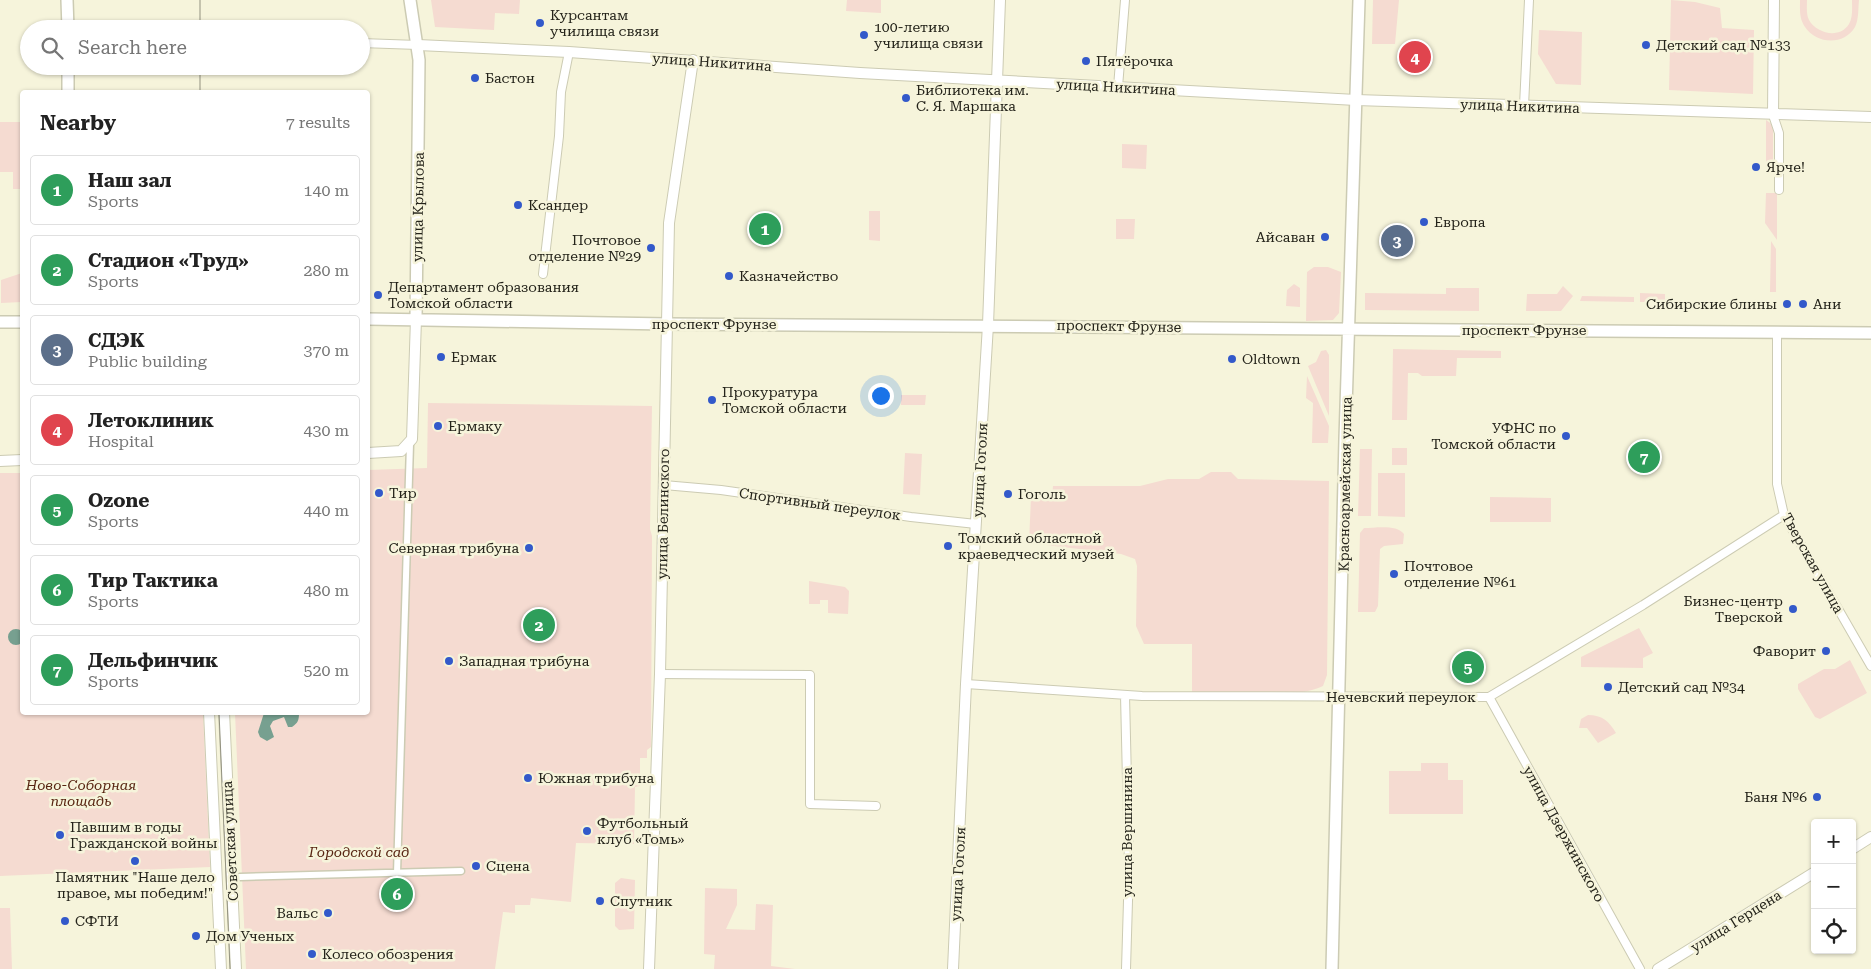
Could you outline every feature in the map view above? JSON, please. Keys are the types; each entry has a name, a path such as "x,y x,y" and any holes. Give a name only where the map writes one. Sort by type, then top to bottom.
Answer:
{"main road":[{"path":"67,0 68,20"},
{"name":"улица Крылова","path":"410,0 418,45 419,200 416,319"},
{"name":"Красноармейская улица","path":"1332,969 1348,329 1359,0"},
{"path":"68,75 68,90"},
{"name":"проспект Фрунзе","path":"370,319 666,324 1871,333"},
{"path":"0,322 20,322"}],"street":[{"name":"улица Гоголя","path":"953,969 966,684 988,325 1000,0"},
{"path":"1118,87 1125,0"},
{"path":"1524,106 1529,0"},
{"path":"1774,0 1773,115 1779,133 1779,190"},
{"name":"улица Никитина","path":"370,43 569,52 860,73 1356,100 1871,117"},
{"path":"544,274 559,136 561,92 569,52"},
{"name":"улица Белинского","path":"649,969 660,674 666,324 670,214 693,60"},
{"name":"улица Крылова","path":"410,444 412,434 416,319"},
{"name":"Тверская улица","path":"1777,333 1777,484 1784,515 1871,666"},
{"path":"370,453 393,453 401,451 410,444"},
{"path":"397,873 410,444"},
{"path":"0,461 20,460"},
{"name":"Спортивный переулок","path":"664,485 721,490 911,518 976,524"},
{"name":"Нечевский переулок","path":"966,684 1125,695 1489,697 1643,606 1784,515"},
{"path":"660,674 810,676 810,804 876,806"},
{"name":"улица Вершинина","path":"1125,695 1128,867 1126,969"},
{"name":"улица Дзержинского","path":"1489,697 1640,969"},
{"name":"Советская улица","path":"209,715 221,969"},
{"name":"Советская улица","path":"224,715 236,969"},
{"path":"1856,846 1871,837"},
{"path":"240,877 461,871"},
{"name":"улица Герцена","path":"1658,969 1811,874"}],"green space":[{"path":"431,0 520,0 519,14 495,13 494,30 435,27"},
{"path":"847,0 881,0 881,13 846,11"},
{"path":"1373,0 1399,0 1395,44 1372,44"},
{"path":"1671,0 1695,2 1720,8 1722,28 1754,30 1753,94 1669,90"},
{"path":"1800,0 1807,0 1807,15 1817,29 1834,33 1845,29 1849,24 1852,15 1852,0 1859,0 1858,17 1855,27 1850,33 1837,40 1830,41 1816,37 1803,24 1800,14"},
{"path":"1539,30 1582,32 1581,85 1556,84 1538,54"},
{"path":"1766,120 1773,125 1773,167 1766,167"},
{"path":"0,122 20,122 20,189 13,189 13,172 0,172"},
{"path":"1122,144 1147,145 1146,169 1122,168"},
{"path":"1766,193 1777,193 1777,240 1765,223"},
{"path":"869,211 880,211 880,241 869,240"},
{"path":"1116,219 1135,219 1134,239 1116,239"},
{"path":"1771,241 1776,249 1776,292 1770,292"},
{"path":"1314,267 1328,267 1341,272 1339,313 1333,320 1306,321 1307,272"},
{"path":"20,274 20,302 1,303 1,280"},
{"path":"1294,284 1300,288 1300,307 1286,306 1287,290"},
{"path":"1563,286 1573,296 1561,311 1526,311 1527,294 1557,294"},
{"path":"1446,288 1479,288 1479,311 1365,310 1365,293 1446,294"},
{"path":"1640,293 1665,294 1665,302 1640,302"},
{"path":"1582,296 1634,297 1634,302 1580,301"},
{"path":"1393,349 1501,351 1501,358 1457,358 1456,376 1422,376 1418,373 1408,373 1407,420 1392,420"},
{"path":"1326,350 1329,355 1329,416 1308,366 1316,362 1321,351"},
{"path":"1307,376 1329,426 1328,443 1312,443 1313,403 1306,398"},
{"path":"901,395 926,395 925,405 901,405"},
{"name":"Городской сад","path":"428,403 652,406 650,529 652,536 651,747 647,750 647,758 640,758 640,786 635,787 634,844 576,843 571,902 531,898 530,905 515,905 515,913 503,912 495,969 246,969 235,715 370,715 370,470 427,468"},
{"path":"1392,448 1407,448 1407,465 1392,465"},
{"path":"1360,449 1372,449 1371,516 1358,516"},
{"path":"905,453 922,454 920,495 903,494"},
{"path":"1211,472 1231,472 1238,479 1329,481 1327,675 1323,686 1296,693 1278,694 1192,692 1192,644 1144,644 1136,626 1137,566 1135,559 1121,554 1029,543 1031,497 1052,497 1053,486 1140,486 1168,479 1199,479"},
{"name":"Ново-Соборная площадь","path":"0,473 20,473 20,715 203,715 210,867 0,876"},
{"path":"1378,473 1405,473 1405,517 1378,516"},
{"path":"1490,497 1551,498 1551,522 1490,522"},
{"path":"1364,528 1391,528 1404,534 1403,544 1384,546 1380,549 1378,606 1375,612 1358,612 1360,533"},
{"path":"809,581 845,587 849,591 848,614 828,613 828,600 820,600 820,604 809,604"},
{"path":"1639,628 1653,653 1643,658 1643,668 1581,667 1581,657"},
{"path":"1850,660 1867,693 1820,719 1815,717 1798,689 1798,684 1824,669 1835,669"},
{"path":"1588,715 1605,719 1616,733 1598,743 1587,728 1579,728 1581,719"},
{"path":"1421,763 1448,763 1448,780 1463,780 1463,814 1389,814 1389,771 1421,771"},
{"path":"621,878 635,880 634,929 619,930 615,926 615,883"},
{"path":"705,888 737,889 737,905 726,929 755,930 756,904 773,905 771,966 795,969 714,969 715,955 704,954"},
{"path":"0,908 10,908 12,969 0,969"}],"shaded area":[{"path":"19,630 20,644 16,645 10,643 8,637 10,631"},
{"path":"263,715 299,715 297,723 292,727 288,727 284,717 273,721 270,726 274,737 267,741 260,737 258,732"}],"tram line":[{"path":"200,0 200,20"},
{"path":"200,75 200,90"},
{"path":"219,715 230,969"}],"place":[{"name":"Курсантам училища связи","path":"540,23"},
{"name":"100-летию училища связи","path":"864,35"},
{"name":"Детский сад №133","path":"1646,45"},
{"name":"Летоклиник","path":"1415,57"},
{"name":"Пятёрочка","path":"1086,61"},
{"name":"Бастон","path":"475,78"},
{"name":"Библиотека им. С. Я. Маршака","path":"906,98"},
{"name":"Ярче!","path":"1756,167"},
{"name":"Ксандер","path":"518,205"},
{"name":"Европа","path":"1424,222"},
{"name":"Наш зал","path":"765,229"},
{"name":"Айсаван","path":"1325,237"},
{"name":"СДЭК","path":"1397,241"},
{"name":"Почтовое отделение №29","path":"651,248"},
{"name":"Казначейство","path":"729,276"},
{"name":"Департамент образования Томской области","path":"378,295"},
{"name":"Сибирские блины","path":"1787,304"},
{"name":"Ани","path":"1803,304"},
{"name":"Ермак","path":"441,357"},
{"name":"Oldtown","path":"1232,359"},
{"name":"Прокуратура Томской области","path":"712,400"},
{"name":"Ермаку","path":"438,426"},
{"name":"УФНС по Томской области","path":"1566,436"},
{"name":"Дельфинчик","path":"1644,457"},
{"name":"Тир","path":"379,493"},
{"name":"Гоголь","path":"1008,494"},
{"name":"Томский областной краеведческий музей","path":"948,546"},
{"name":"Северная трибуна","path":"529,548"},
{"name":"Почтовое отделение №61","path":"1394,574"},
{"name":"Бизнес-центр Тверской","path":"1793,609"},
{"name":"Стадион «Труд»","path":"539,625"},
{"name":"Фаворит","path":"1826,651"},
{"name":"Западная трибуна","path":"449,661"},
{"name":"Ozone","path":"1468,667"},
{"name":"Детский сад №34","path":"1608,687"},
{"name":"Южная трибуна","path":"528,778"},
{"name":"Баня №6","path":"1817,797"},
{"name":"Футбольный клуб «Томь»","path":"587,831"},
{"name":"Павшим в годы Гражданской войны","path":"60,835"},
{"name":"Памятник \"Наше дело правое, мы победим!\"","path":"135,861"},
{"name":"Сцена","path":"476,866"},
{"name":"Тир Тактика","path":"397,894"},
{"name":"Спутник","path":"600,901"},
{"name":"Вальс","path":"328,913"},
{"name":"СФТИ","path":"65,921"},
{"name":"Дом Ученых","path":"196,936"},
{"name":"Колесо обозрения","path":"312,954"}]}
